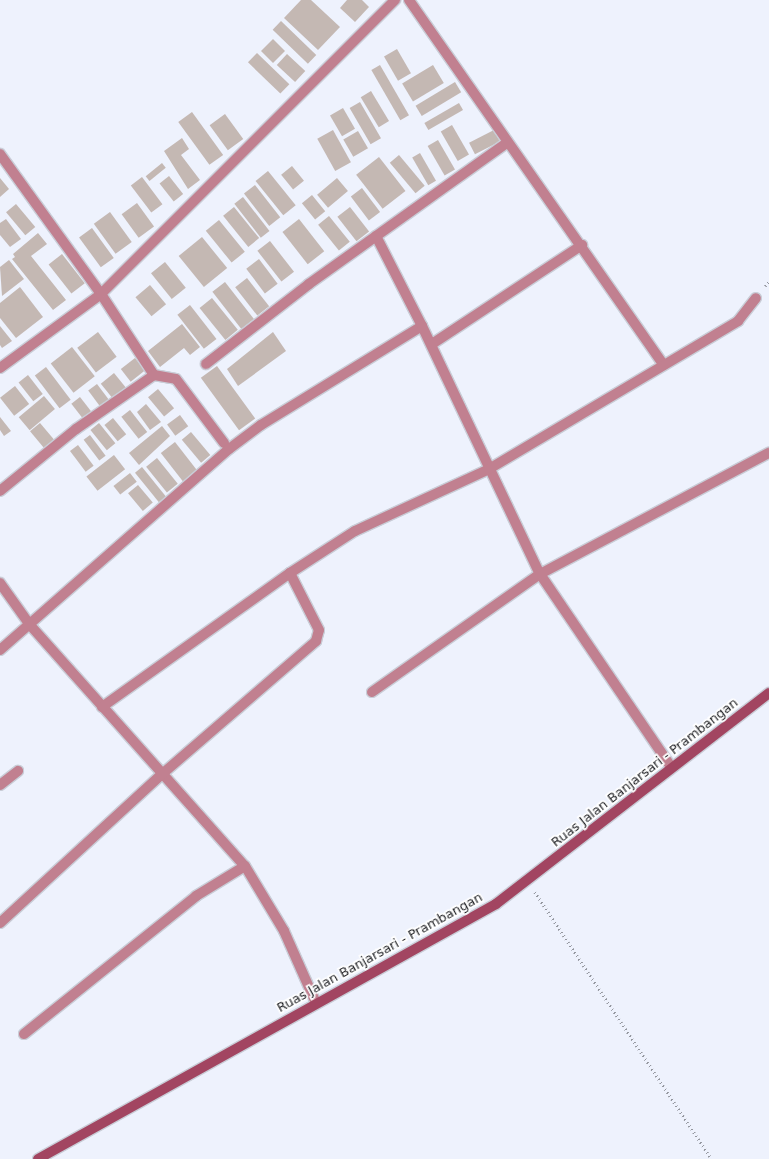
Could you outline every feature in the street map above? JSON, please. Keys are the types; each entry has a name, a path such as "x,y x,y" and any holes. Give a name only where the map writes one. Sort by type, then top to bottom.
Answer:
{"main road":[{"name":"Ruas Jalan Banjarsari - Prambangan","path":"38,1159 316,1003 461,926 528,882 671,767 769,693"}],"street":[{"path":"0,368 102,294 395,0"},
{"path":"409,0 582,245 664,365"},
{"path":"206,364 376,236 508,142"},
{"path":"0,154 102,294 154,375"},
{"path":"376,236 432,344 489,469 540,574 671,767"},
{"path":"432,344 582,245"},
{"path":"102,707 290,573 356,531 489,469 738,321 756,298"},
{"path":"0,650 229,449 268,420 422,326"},
{"path":"0,491 76,429 154,375 176,379 224,443"},
{"path":"372,692 540,574 769,453"},
{"path":"0,923 161,775 316,641 319,630 290,573"},
{"path":"0,583 30,625 161,775 245,866 284,931 316,1003"},
{"path":"0,785 18,771"},
{"path":"24,1034 196,896 245,866"}],"path":[{"path":"528,882 712,1159"}],"building":[{"path":"301,0 311,0 340,27 318,50 284,18"},
{"path":"347,0 362,0 369,7 355,22 340,8"},
{"path":"281,21 316,55 308,64 273,30"},
{"path":"273,39 285,51 273,63 261,51"},
{"path":"397,49 411,73 398,81 384,56"},
{"path":"257,53 289,84 280,94 248,62"},
{"path":"287,54 305,71 295,82 277,65"},
{"path":"380,65 409,115 400,120 371,70"},
{"path":"433,65 444,83 413,102 402,84"},
{"path":"455,82 461,92 422,116 416,106"},
{"path":"371,91 389,121 379,127 361,97"},
{"path":"360,102 381,138 371,144 350,108"},
{"path":"459,103 463,110 428,130 424,123"},
{"path":"343,108 355,129 342,136 330,116"},
{"path":"192,112 223,155 209,165 178,122"},
{"path":"225,114 243,139 228,150 210,125"},
{"path":"452,125 469,154 458,161 441,132"},
{"path":"333,130 351,162 335,171 317,139"},
{"path":"494,130 500,142 475,154 469,143"},
{"path":"358,131 368,148 353,157 343,140"},
{"path":"182,138 189,149 181,155 200,180 188,189 164,151"},
{"path":"438,140 455,169 445,175 428,146"},
{"path":"420,153 436,181 428,185 412,158"},
{"path":"399,155 425,186 416,193 390,163"},
{"path":"379,157 405,191 383,209 356,175"},
{"path":"162,163 166,168 149,181 146,176"},
{"path":"292,166 304,181 293,190 281,175"},
{"path":"268,171 296,205 283,215 256,181"},
{"path":"169,176 183,194 174,202 160,183"},
{"path":"142,177 162,204 151,213 131,185"},
{"path":"0,178 9,189 0,197"},
{"path":"337,178 348,191 328,208 317,195"},
{"path":"255,185 280,217 269,226 244,194"},
{"path":"362,188 380,212 369,220 351,196"},
{"path":"312,195 325,211 315,220 302,203"},
{"path":"243,197 269,231 261,238 234,204"},
{"path":"137,203 154,226 139,238 122,214"},
{"path":"16,204 35,227 25,235 6,212"},
{"path":"234,207 259,238 248,247 223,216"},
{"path":"350,207 369,231 356,241 337,217"},
{"path":"110,212 132,242 116,254 94,224"},
{"path":"329,216 350,242 339,250 318,225"},
{"path":"6,219 21,239 10,247 0,235 0,223"},
{"path":"299,219 324,251 308,264 282,232"},
{"path":"219,220 245,252 232,263 206,231"},
{"path":"92,228 114,258 101,267 79,237"},
{"path":"38,233 47,244 31,256 66,300 53,310 12,259 15,257 13,254"},
{"path":"202,237 227,268 204,287 179,256"},
{"path":"270,241 294,272 281,282 257,251"},
{"path":"62,254 85,283 71,294 49,264"},
{"path":"259,259 278,284 265,293 246,269"},
{"path":"9,260 24,279 2,296 0,267"},
{"path":"165,262 186,288 172,299 151,273"},
{"path":"247,278 269,306 257,316 235,287"},
{"path":"225,282 254,319 241,329 212,292"},
{"path":"150,285 166,304 152,316 135,297"},
{"path":"20,287 43,317 16,338 0,318 0,303"},
{"path":"212,298 238,330 225,340 200,308"},
{"path":"190,305 216,339 204,349 177,315"},
{"path":"182,324 200,347 190,355 184,348 160,367 148,351"},
{"path":"0,326 12,341 2,348 0,345"},
{"path":"98,332 117,357 96,372 77,348"},
{"path":"273,332 286,351 238,386 227,369"},
{"path":"72,347 95,376 74,393 51,364"},
{"path":"135,358 145,371 131,382 121,369"},
{"path":"217,366 255,419 239,430 201,378"},
{"path":"46,367 71,400 59,408 35,375"},
{"path":"114,373 126,388 113,398 101,384"},
{"path":"28,375 43,394 33,401 19,382"},
{"path":"97,384 110,401 101,407 88,391"},
{"path":"15,386 29,404 14,416 0,398"},
{"path":"158,389 174,408 164,417 148,397"},
{"path":"44,396 55,409 30,430 19,417"},
{"path":"80,397 91,411 82,418 71,404"},
{"path":"146,404 161,422 150,430 137,412"},
{"path":"130,410 147,432 139,439 121,417"},
{"path":"180,415 188,426 175,436 167,424"},
{"path":"0,417 11,431 4,436 0,430"},
{"path":"113,418 126,434 118,441 104,425"},
{"path":"40,423 55,441 45,449 30,431"},
{"path":"99,423 115,443 107,450 90,430"},
{"path":"162,426 170,436 139,465 129,453"},
{"path":"191,432 210,455 201,463 182,440"},
{"path":"90,435 106,456 99,461 84,440"},
{"path":"175,442 198,471 184,482 161,453"},
{"path":"78,445 94,466 86,472 70,451"},
{"path":"114,455 125,469 98,491 86,477"},
{"path":"157,458 178,484 167,492 146,467"},
{"path":"142,467 166,497 159,502 135,473"},
{"path":"130,473 137,482 120,495 113,486"},
{"path":"138,485 153,503 143,511 128,493"}]}
